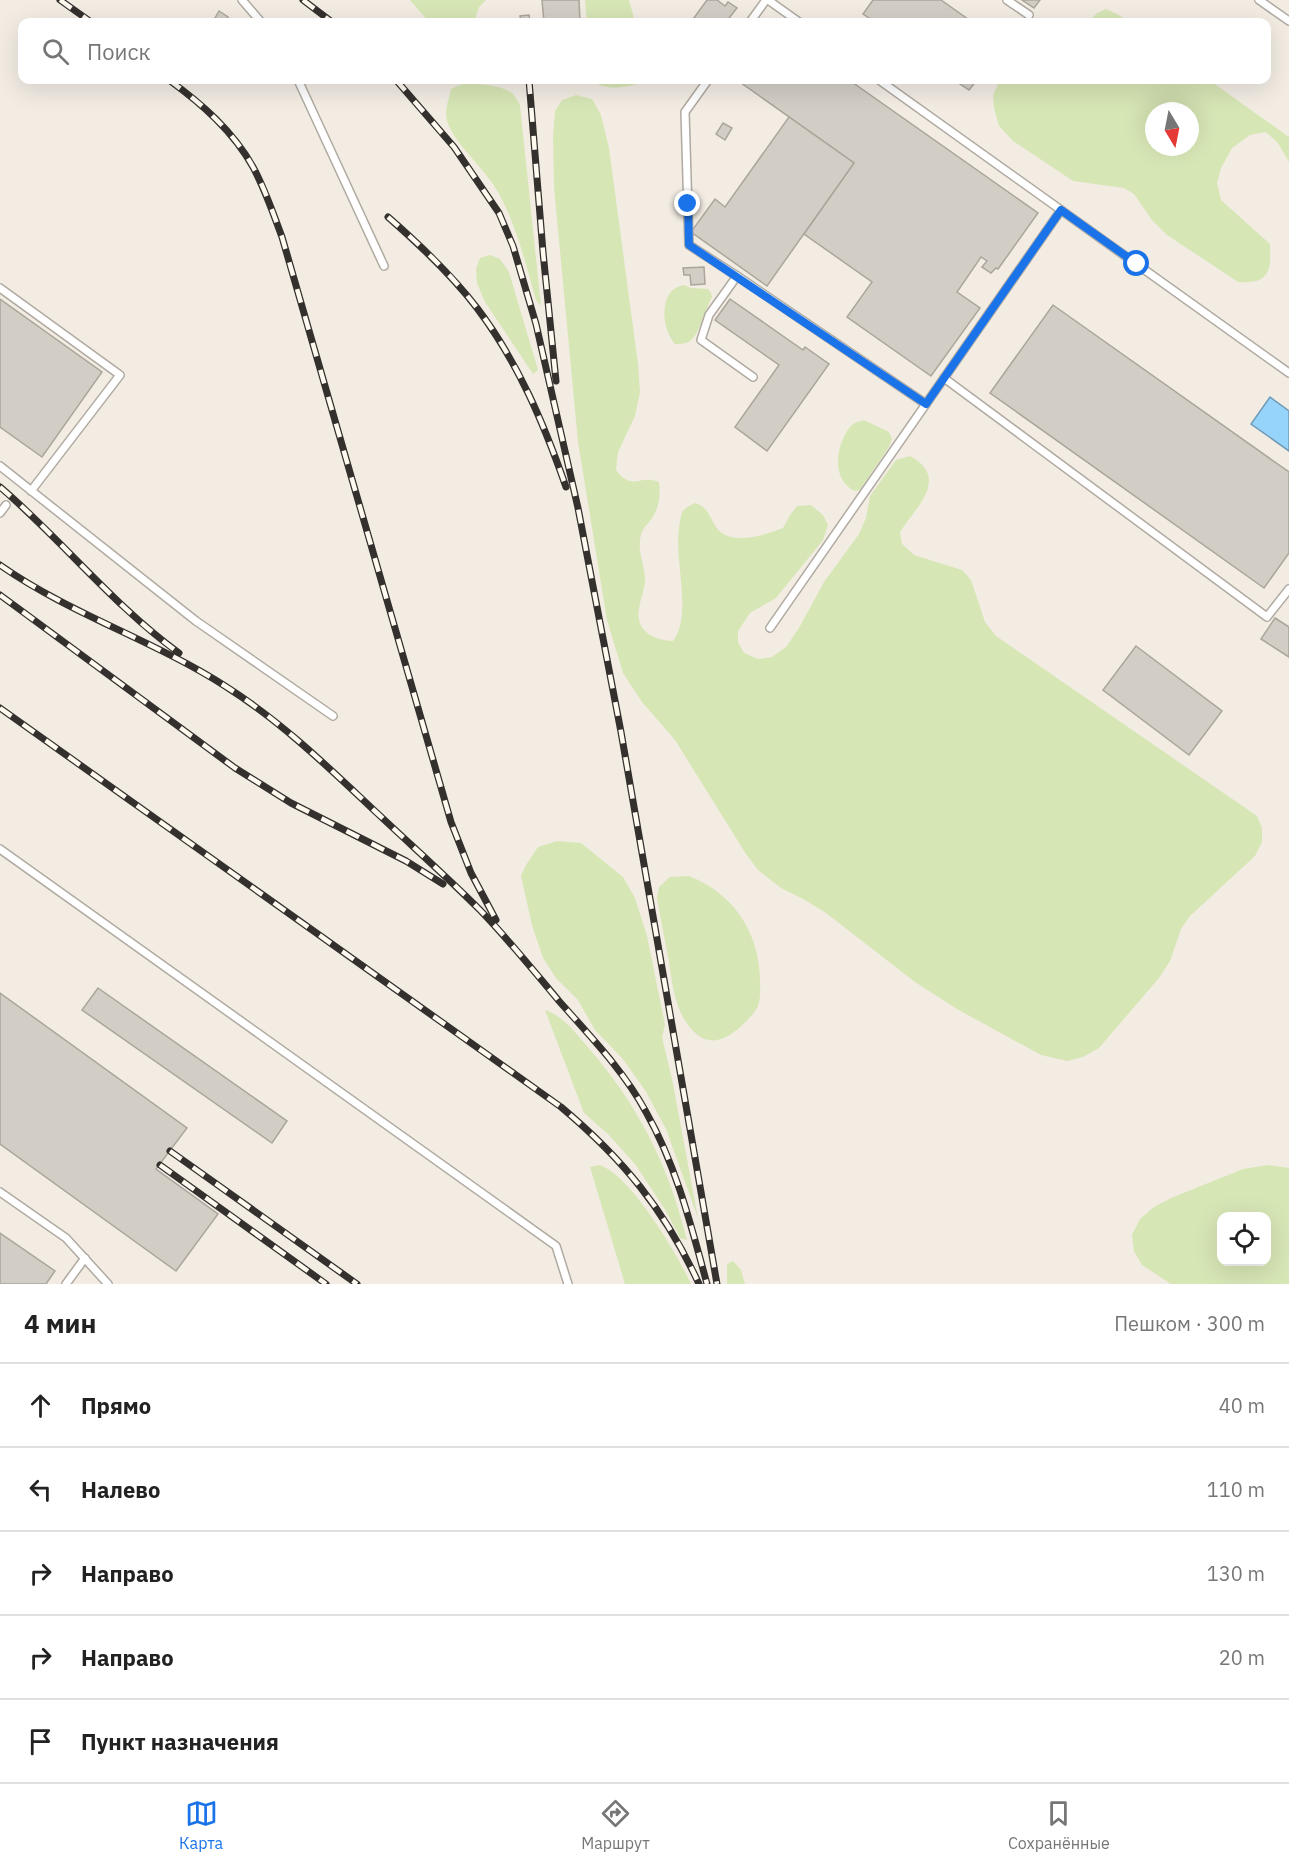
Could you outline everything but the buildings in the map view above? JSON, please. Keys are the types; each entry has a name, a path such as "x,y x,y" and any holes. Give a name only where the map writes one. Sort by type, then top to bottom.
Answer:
{"lane":[{"path":"242,0 258,18"},
{"path":"753,18 767,0 793,18"},
{"path":"1007,0 1029,15"},
{"path":"1259,0 1289,21"},
{"path":"300,84 384,266"},
{"path":"705,84 685,112 689,245 926,404"},
{"path":"885,84 1289,373"},
{"path":"770,628 1061,210"},
{"path":"737,276 709,315 701,340 753,377"},
{"path":"0,288 120,375 31,491"},
{"path":"944,378 1267,617 1289,589"},
{"path":"0,466 196,621 333,716"},
{"path":"0,513 6,505"},
{"path":"0,849 556,1246 568,1284"},
{"path":"0,1192 66,1238 108,1284"},
{"path":"66,1284 85,1258"}],"green space":[{"path":"410,0 486,0 479,7 475,18 426,18"},
{"path":"585,0 629,0 634,18 587,18"},
{"path":"1106,9 1124,18 1093,18"},
{"path":"462,84 488,85 507,90 512,93 520,105 541,306 536,300 519,240 501,197 488,177 455,137 447,121 446,109 451,89"},
{"path":"598,84 637,84 616,88"},
{"path":"998,84 1215,84 1289,137 1289,162 1278,143 1266,132 1250,135 1232,148 1221,168 1217,183 1221,200 1270,244 1270,262 1266,274 1257,281 1238,282 1167,235 1152,220 1134,194 1124,188 1073,181 1013,141 999,126 993,96"},
{"path":"576,95 592,99 601,115 609,148 638,364 640,392 635,416 618,452 616,470 627,480 659,482 657,509 643,529 640,539 645,582 639,617 643,629 660,639 673,641 679,630 682,603 678,542 681,515 687,507 695,503 706,509 722,533 730,537 748,538 783,528 797,506 811,505 823,515 828,525 823,540 776,598 750,613 738,631 738,642 744,653 758,659 772,657 786,647 824,582 859,534 866,518 870,496 896,460 910,456 922,465 928,474 929,483 921,503 900,532 902,544 914,555 962,570 971,580 985,622 996,636 1257,816 1262,828 1262,842 1255,856 1190,916 1181,929 1170,961 1159,978 1099,1048 1083,1057 1067,1061 1041,1055 957,1009 915,982 826,913 781,888 758,870 675,740 642,702 623,673 607,620 578,442 554,187 555,111 562,100"},
{"path":"490,255 500,259 509,272 538,370 533,374 485,302 477,283 476,269 480,258"},
{"path":"684,285 691,288 708,289 712,297 693,338 687,343 675,344 667,329 664,310 670,294 676,288"},
{"path":"864,420 889,432 892,439 860,490 854,491 843,481 838,468 838,460 840,446 849,428"},
{"path":"557,841 581,843 623,877 635,898 647,936 665,1025 662,1037 698,1218 666,1129 645,1090 622,1058 595,1030 578,1000 556,978 543,958 532,925 521,876 538,847"},
{"path":"689,876 719,893 741,916 755,945 758,962 760,1000 758,1006 740,1027 717,1040 703,1038 696,1034 684,1019 678,1006 657,898 659,887 670,877"},
{"path":"545,1010 563,1020 577,1034 624,1094 655,1148 675,1200 687,1240 680,1238 666,1211 635,1164 608,1134 584,1113"},
{"path":"600,1165 623,1181 634,1193 667,1240 691,1284 625,1284 590,1167"},
{"path":"1268,1165 1289,1168 1289,1284 1171,1284 1142,1265 1134,1251 1132,1235 1140,1219 1154,1207 1243,1169"},
{"path":"733,1261 741,1270 745,1284 727,1284 727,1264"}],"water":[{"path":"1270,397 1289,411 1289,451 1251,424"}],"railway":[{"path":"60,0 85,18"},
{"path":"303,0 327,18"},
{"path":"174,84 205,109 236,142 253,167 269,201 282,237 451,822 471,873 496,920"},
{"path":"399,84 454,147 499,213 513,246 536,324 578,508 621,732 717,1284"},
{"path":"529,84 556,381"},
{"path":"388,217 446,272 467,295 492,329 529,394 566,487"},
{"path":"0,487 132,614 179,653"},
{"path":"0,565 83,613 198,670 246,700 323,763 480,910 606,1054 637,1097 657,1132 674,1174 707,1284"},
{"path":"0,595 235,768 291,803 406,861 443,884"},
{"path":"0,708 561,1107 604,1146 640,1187 672,1232 699,1284"},
{"path":"170,1151 357,1284"},
{"path":"160,1165 326,1284"}],"route":[{"path":"688,204 689,245 926,404 1061,210 1137,264"}]}
